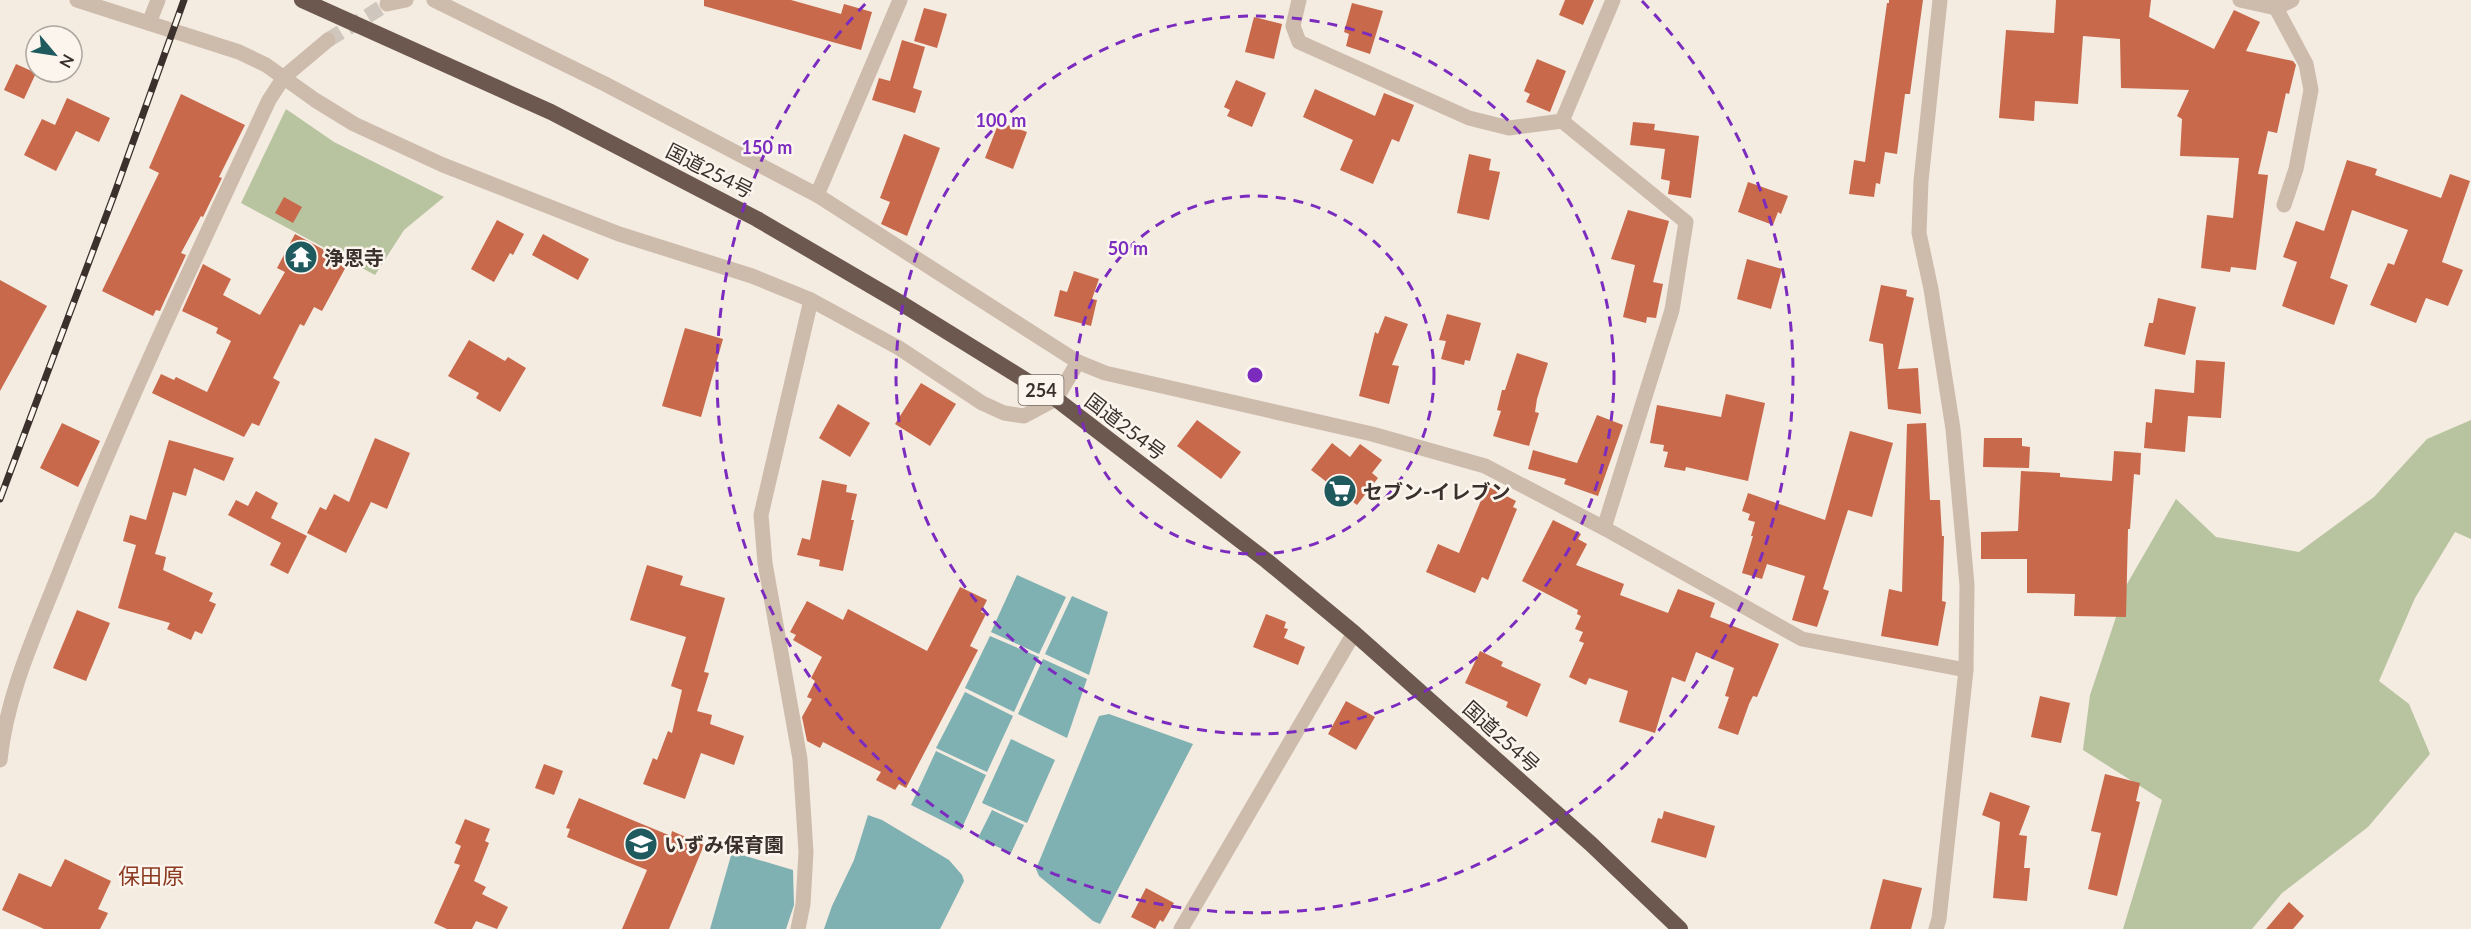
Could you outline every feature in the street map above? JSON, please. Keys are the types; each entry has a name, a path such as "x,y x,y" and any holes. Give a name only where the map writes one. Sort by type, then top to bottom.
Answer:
{"highway":[{"name":"国道254号","path":"302,0 551,111 757,219 904,304 1056,399 1268,561 1354,633 1591,844 1680,929"}],"street":[{"path":"77,0 239,52 266,65 354,124 443,165 619,234 752,276 811,300 899,348 982,403 1004,413 1024,416 1056,399 1078,362"},
{"path":"150,24 158,0"},
{"path":"387,4 406,0"},
{"path":"434,0 605,84 818,195 1078,362 1105,373 1372,434 1485,466 1604,528 1802,639 1966,670"},
{"path":"818,195 900,0"},
{"path":"1299,0 1293,26 1299,42 1469,118 1509,128 1562,121 1686,222 1672,310 1604,528"},
{"path":"1562,121 1613,0"},
{"path":"1936,929 1939,919 1966,670 1966,585 1953,429 1931,289 1919,233 1921,181 1940,0"},
{"path":"2240,0 2276,8 2292,0"},
{"path":"2276,8 2306,64 2311,90 2296,170 2284,205"},
{"path":"0,760 15,686 89,497 239,165 269,100 284,77 328,40"},
{"path":"798,929 803,904 806,852 800,759 765,563 761,515 811,300"},
{"path":"1181,929 1354,633"}],"green space":[{"path":"286,109 334,142 444,197 404,230 375,275 241,203"},
{"path":"2471,420 2471,539 2455,532 2415,598 2379,681 2409,704 2430,754 2368,827 2282,893 2252,929 2123,929 2162,800 2083,750 2090,695 2127,584 2176,499 2216,537 2299,552 2374,497 2427,439"}],"water":[{"path":"1017,575 1066,597 1039,654 991,632"},
{"path":"1072,596 1108,612 1089,675 1045,654"},
{"path":"990,636 1039,657 1014,712 965,688"},
{"path":"1043,659 1087,679 1067,738 1018,714"},
{"path":"965,692 1013,716 987,772 936,748"},
{"path":"1109,714 1193,744 1100,924 1093,921 1039,876 1036,869 1099,716"},
{"path":"1011,739 1055,760 1027,823 982,803"},
{"path":"936,751 986,775 961,830 911,805"},
{"path":"992,810 1024,825 1011,853 978,838"},
{"path":"868,815 882,820 949,860 962,875 964,881 940,929 824,929 832,906 854,860"},
{"path":"732,852 793,870 794,905 786,929 710,929"}],"building":[{"path":"704,0 791,0 841,14 844,4 872,12 861,50 704,6"},
{"path":"1565,0 1594,0 1583,25 1559,15"},
{"path":"1889,0 1923,0 1910,94 1905,94 1897,154 1885,152 1880,184 1876,183 1874,197 1849,194 1854,160 1865,162"},
{"path":"2056,0 2151,0 2149,17 2214,49 2234,10 2260,22 2246,51 2293,61 2296,65 2289,94 2286,93 2277,133 2268,131 2258,174 2268,175 2256,270 2231,267 2230,272 2201,268 2207,215 2233,218 2239,158 2180,156 2182,119 2177,116 2189,90 2121,88 2120,39 2083,36 2078,104 2035,101 2034,121 1999,118 2006,30 2054,33"},
{"path":"1352,3 1383,11 1370,54 1346,46 1349,34 1344,32"},
{"path":"924,8 947,14 937,48 914,41"},
{"path":"1254,17 1282,24 1274,59 1245,52"},
{"path":"902,40 925,47 913,88 922,91 915,113 872,100 879,78 890,81"},
{"path":"1537,59 1566,71 1550,112 1526,102 1530,94 1524,91"},
{"path":"16,64 24,68 24,84 31,84 24,99 4,90"},
{"path":"1236,80 1266,93 1252,127 1227,116 1230,110 1224,107"},
{"path":"1315,89 1375,116 1384,93 1414,105 1399,142 1392,139 1373,184 1340,170 1353,140 1303,117"},
{"path":"181,94 245,125 219,177 222,178 203,217 201,216 181,253 186,255 160,311 156,310 153,316 102,291 159,173 149,168"},
{"path":"67,98 110,118 99,142 76,131 56,171 24,155 42,119 55,125"},
{"path":"999,122 1027,132 1013,169 985,158"},
{"path":"1633,122 1655,124 1654,130 1699,136 1691,198 1668,194 1670,181 1661,179 1665,149 1630,145"},
{"path":"904,134 940,148 907,236 881,224 890,202 880,198"},
{"path":"1469,154 1491,159 1489,170 1500,172 1489,220 1457,213"},
{"path":"2347,160 2377,169 2375,175 2441,198 2450,174 2470,181 2442,262 2463,270 2448,306 2426,298 2416,323 2370,305 2388,263 2394,265 2408,230 2352,210 2330,278 2348,285 2334,325 2282,306 2297,262 2283,257 2296,221 2324,231"},
{"path":"1748,182 1788,196 1781,214 1778,212 1773,225 1738,212"},
{"path":"284,197 302,207 293,223 275,213"},
{"path":"1628,210 1669,221 1653,282 1663,284 1656,318 1647,317 1646,323 1623,317 1635,265 1611,259"},
{"path":"497,220 524,234 513,255 510,253 494,282 471,269"},
{"path":"295,234 348,263 322,311 314,307 304,326 300,324 273,378 280,382 259,426 252,423 244,437 152,393 161,374 174,380 176,377 207,392 231,341 216,333 218,328 182,311 203,264 231,279 223,295 260,315 285,272 277,268"},
{"path":"543,234 589,259 578,280 532,255"},
{"path":"1747,259 1782,269 1771,309 1737,299"},
{"path":"1074,271 1099,279 1092,299 1097,300 1091,326 1054,316 1060,290 1067,292"},
{"path":"0,280 47,306 0,391"},
{"path":"1881,285 1907,290 1906,296 1914,298 1898,369 1918,368 1921,414 1888,409 1883,344 1869,341"},
{"path":"2158,298 2196,307 2185,355 2144,346 2149,323 2153,323"},
{"path":"1447,314 1481,323 1470,361 1465,360 1464,365 1441,359 1446,341 1439,340"},
{"path":"1385,316 1408,324 1392,365 1399,366 1389,404 1359,396 1375,332 1378,334"},
{"path":"685,328 723,339 701,417 662,406"},
{"path":"469,340 505,361 508,357 526,368 500,412 476,398 479,393 448,376"},
{"path":"1517,353 1548,363 1537,399 1535,412 1539,413 1529,446 1493,436 1501,411 1497,410 1502,390 1505,390"},
{"path":"2196,360 2225,362 2221,418 2188,416 2185,452 2144,448 2146,422 2152,423 2155,389 2194,393"},
{"path":"921,383 956,404 930,446 895,424"},
{"path":"1726,394 1765,403 1748,481 1686,467 1685,471 1664,467 1668,452 1663,451 1664,445 1650,443 1657,405 1721,417"},
{"path":"838,404 870,423 850,457 819,438"},
{"path":"1597,415 1623,425 1598,496 1564,484 1566,479 1528,469 1533,450 1577,463"},
{"path":"1197,420 1241,452 1221,479 1177,446"},
{"path":"62,423 100,441 78,487 40,468"},
{"path":"1926,423 1930,500 1940,500 1942,536 1944,536 1942,601 1946,602 1938,646 1881,636 1889,589 1902,592 1907,424"},
{"path":"1850,431 1893,443 1872,517 1848,510 1823,589 1829,591 1817,627 1792,620 1805,576 1767,564 1762,579 1742,573 1755,522 1748,520 1750,514 1742,511 1748,493 1825,520"},
{"path":"375,438 410,453 387,509 371,502 346,553 307,533 320,507 326,510 334,494 349,502"},
{"path":"1984,438 2022,438 2022,446 2030,447 2029,468 1983,467"},
{"path":"169,440 234,458 224,481 194,468 186,496 173,492 155,554 166,557 163,570 213,593 209,601 216,604 202,634 195,631 191,640 167,629 170,623 118,608 136,545 123,541 130,515 146,520"},
{"path":"1332,443 1350,457 1360,444 1382,460 1372,473 1378,478 1357,505 1311,470"},
{"path":"2114,451 2141,453 2140,475 2134,474 2130,529 2128,529 2126,617 2074,616 2075,594 2027,593 2027,559 1981,559 1981,532 2018,531 2021,471 2060,473 2060,477 2112,481"},
{"path":"822,480 847,485 846,492 857,494 843,571 819,566 820,560 797,555 802,538 810,540"},
{"path":"1487,486 1516,501 1513,507 1517,509 1488,580 1482,577 1475,593 1426,572 1438,544 1459,553"},
{"path":"256,491 278,503 271,518 307,536 288,574 270,565 281,543 228,515 236,500 248,506"},
{"path":"1553,520 1581,534 1578,539 1587,544 1576,565 1624,584 1620,595 1668,613 1678,589 1715,603 1710,617 1779,644 1757,697 1753,696 1749,704 1738,735 1718,728 1729,697 1725,696 1734,668 1696,652 1685,682 1672,677 1655,733 1619,722 1628,691 1589,678 1586,685 1569,677 1584,643 1579,641 1583,632 1575,629 1581,616 1577,614 1578,610 1522,581"},
{"path":"647,565 683,576 680,585 725,598 704,672 709,673 697,711 712,715 710,724 744,736 734,765 701,753 685,799 643,784 653,758 657,760 668,731 672,733 682,690 671,686 686,637 630,620"},
{"path":"960,587 987,600 981,612 986,614 970,646 978,650 906,788 899,784 895,790 876,780 881,772 823,742 820,748 807,741 802,717 812,699 807,697 815,681 811,678 822,657 793,640 796,635 790,632 807,601 843,620 848,609 927,651"},
{"path":"77,610 110,623 86,681 53,668"},
{"path":"1266,614 1286,622 1284,628 1288,629 1284,638 1305,647 1298,665 1253,647"},
{"path":"1480,651 1503,662 1501,666 1541,684 1527,717 1506,707 1508,702 1465,683"},
{"path":"2040,696 2070,703 2061,743 2031,737"},
{"path":"1346,701 1375,717 1356,750 1328,734"},
{"path":"544,764 563,771 554,795 535,788"},
{"path":"2105,774 2140,783 2136,801 2140,802 2117,896 2088,889 2101,833 2091,831"},
{"path":"1990,792 2030,806 2019,835 2027,836 2024,868 2030,868 2027,901 1993,898 2000,822 1982,815"},
{"path":"579,798 671,836 672,831 704,845 669,929 622,929 647,870 567,837 570,829 566,828"},
{"path":"1664,811 1715,826 1706,858 1651,842 1658,818 1662,819"},
{"path":"465,819 490,829 485,841 489,843 474,881 486,887 482,894 508,907 497,929 476,921 472,929 447,929 434,923 460,865 454,863 461,846 455,843"},
{"path":"65,859 111,881 98,909 108,913 100,929 44,929 2,910 19,873 51,887"},
{"path":"1883,879 1922,888 1911,929 1870,929"},
{"path":"1146,888 1174,903 1163,922 1160,920 1155,929 1131,917"},
{"path":"2289,902 2304,916 2293,929 2266,929"}],"tunnel":[{"path":"328,40 387,4"}],"railway":[{"path":"0,499 184,0"}],"place":[{"name":"浄恩寺","path":"301,257"},
{"name":"セブン-イレブン","path":"1340,491"},
{"name":"いずみ保育園","path":"641,844"}],"district":[{"name":"保田原","path":"151,875"}]}
